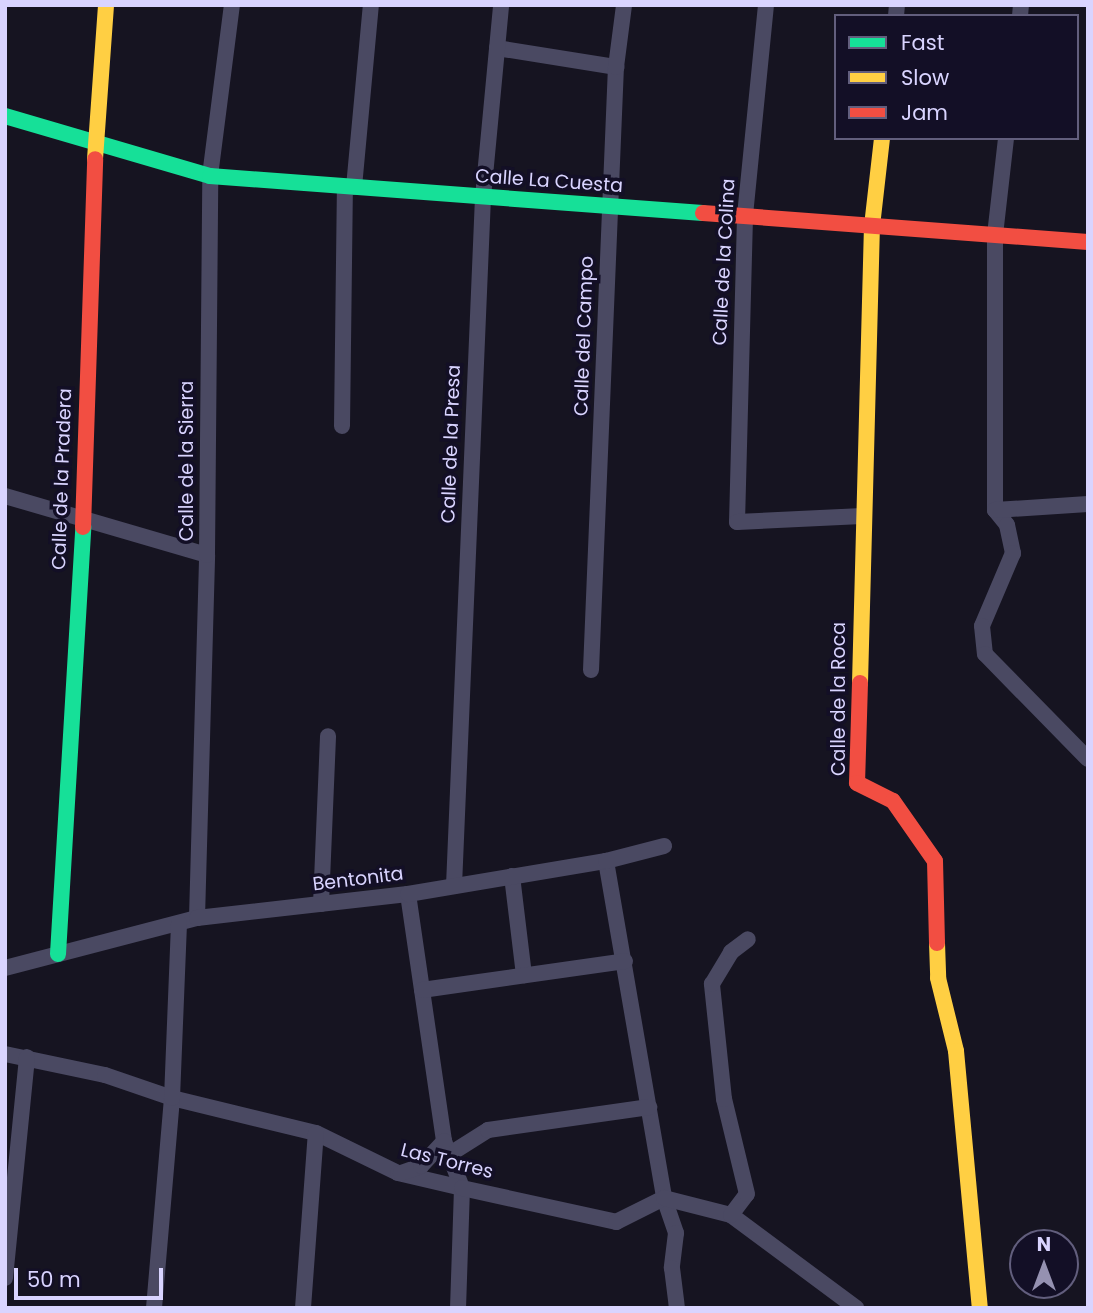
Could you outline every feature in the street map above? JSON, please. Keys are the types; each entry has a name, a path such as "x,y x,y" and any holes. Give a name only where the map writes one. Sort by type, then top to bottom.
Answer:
{"street":[{"name":"Calle de la Pradera","path":"58,954 83,521 95,144 106,5"},
{"name":"Calle de la Sierra","path":"197,918 207,555 211,176 232,5"},
{"path":"342,426 350,187 371,5"},
{"name":"Calle de la Presa","path":"454,886 483,197 501,5"},
{"name":"Calle del Campo","path":"591,670 616,67 624,5"},
{"name":"Calle de la Colina","path":"766,5 745,217 737,522 862,516"},
{"path":"497,48 616,67"},
{"name":"Calle La Cuesta","path":"8,121 56,129 95,144 211,176 1088,242"},
{"name":"Calle de la Roca","path":"882,140 873,226 862,516 857,783 893,801 935,861 938,978 956,1051 980,1308"},
{"path":"1006,140 995,235 995,510 1007,525 1013,553 982,626 985,654 1088,759"},
{"path":"5,496 83,521 207,555"},
{"path":"995,510 1088,504"},
{"path":"321,904 328,736"},
{"name":"Bentonita","path":"5,968 197,918 408,894 607,861 664,846"},
{"path":"607,861 664,1198 676,1233 672,1268 677,1308"},
{"path":"512,876 524,975"},
{"path":"408,894 447,1147 462,1188 458,1308"},
{"path":"154,1308 172,1098 179,923"},
{"path":"731,1215 747,1194 724,1099 712,984 731,952 748,939"},
{"path":"422,990 625,961"},
{"name":"Las Torres","path":"5,1054 105,1075 172,1098 316,1133 398,1173 616,1222 664,1198"},
{"path":"5,1278 27,1057"},
{"path":"398,1173 421,1167 447,1147 488,1130 649,1107"},
{"path":"303,1308 316,1133"},
{"path":"664,1198 731,1215 856,1308"}],"traffic: fast":[{"path":"5,116 210,176 703,213"},
{"path":"58,954 83,527"}],"traffic: slow":[{"path":"95,159 106,5"},
{"path":"860,683 872,226 882,140"},
{"path":"937,943 938,978 956,1051 980,1308"}],"traffic: jam":[{"path":"83,527 95,159"},
{"path":"703,213 1088,242"},
{"path":"860,683 857,783 893,801 935,861 937,943"}]}
